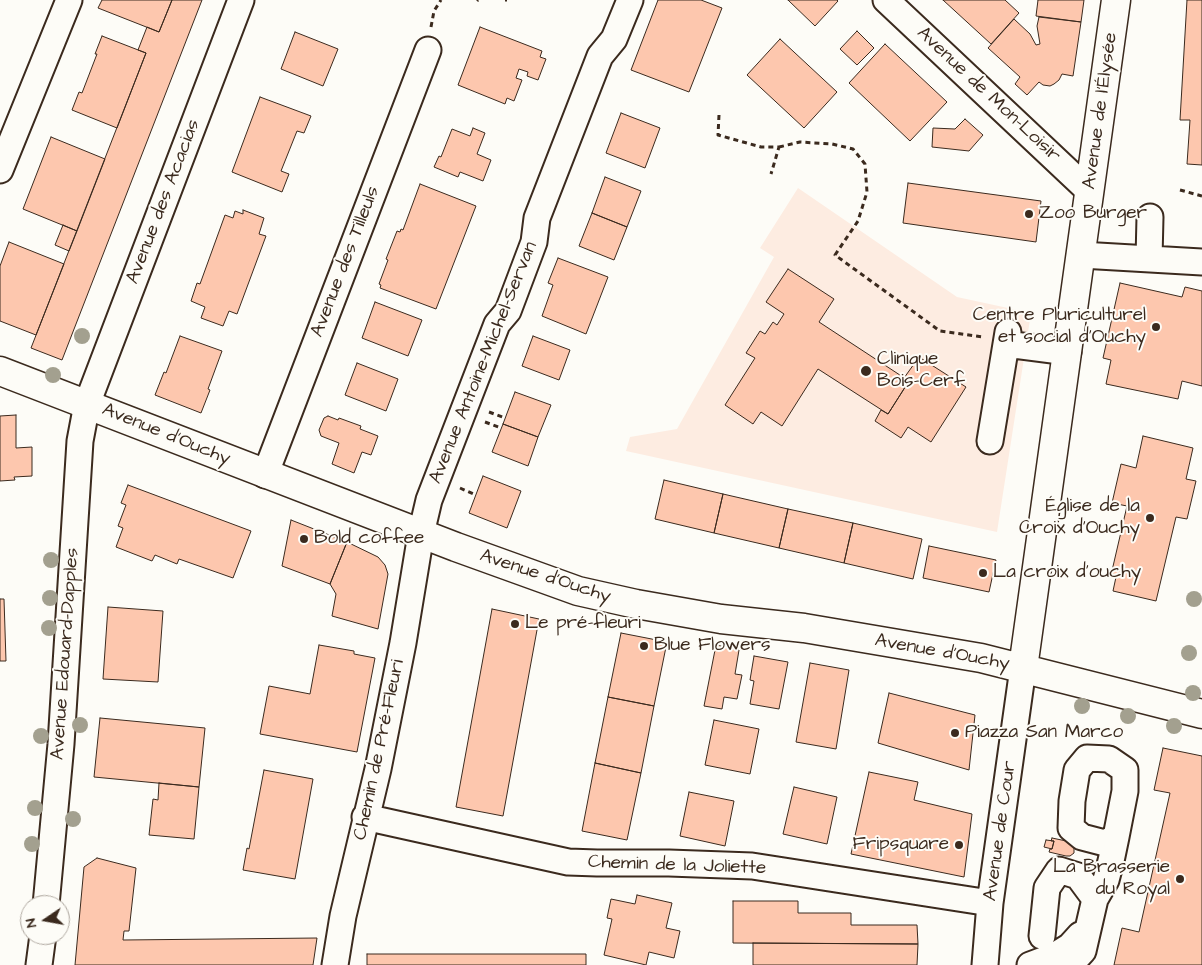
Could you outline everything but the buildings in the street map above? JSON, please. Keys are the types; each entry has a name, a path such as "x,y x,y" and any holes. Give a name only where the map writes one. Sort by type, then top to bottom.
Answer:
{"main road":[{"name":"Avenue de l'Élysée","path":"1023,668 1116,0"},
{"name":"Avenue d'Ouchy","path":"0,371 421,534 578,591 636,604 721,619 804,628 981,658 1202,714"}],"street":[{"path":"0,170 69,0"},
{"name":"Avenue des Acacias","path":"87,404 241,0"},
{"name":"Avenue Antoine-Michel-Servan","path":"421,534 429,500 497,324 508,311 534,242 537,218 600,56 614,39 630,0"},
{"name":"Avenue de Mon-Loisir","path":"886,0 1089,191"},
{"name":"Avenue des Tilleuls","path":"265,474 428,50"},
{"path":"1149,259 1150,217"},
{"path":"1081,255 1202,262"},
{"path":"990,442 1007,339 1068,352"},
{"name":"Avenue Edouard-Dapples","path":"47,895 61,744 80,441 87,404"},
{"name":"Chemin de Pré-Fleuri","path":"335,965 343,916 378,769 403,643 421,534"},
{"name":"Avenue de Cour","path":"984,965 990,903 1023,668"},
{"name":"Chemin de la Joliette","path":"366,817 568,862 752,866 990,903"},
{"path":"1070,965 1083,951 1095,898 1106,880 1116,836"},
{"path":"1042,936 1047,888 1059,870 1078,876 1095,898"},
{"path":"1030,965 1054,956 1070,946 1088,925"},
{"path":"39,965 41,945"}],"path":[{"path":"719,115 718,135 761,147 779,147 800,142 832,144 853,149 865,164 867,192 858,221 835,255 940,331 1007,339"},
{"path":"771,174 779,147"},
{"path":"1180,190 1202,196"},
{"path":"482,410 505,418"},
{"path":"478,420 501,428"},
{"path":"453,486 476,495"}],"shaded area":[{"name":"Clinique Bois-Cerf","path":"798,188 957,297 1031,313 997,532 626,451 630,437 677,429 774,257 760,248"}],"place":[{"name":"Zoo Burger","path":"1029,214"},
{"name":"Centre Pluriculturel et social d'Ouchy","path":"1156,327"},
{"name":"Clinique Bois-Cerf","path":"866,371"},
{"name":"Église de la Croix d’Ouchy","path":"1150,518"},
{"name":"Bold coffee","path":"304,539"},
{"name":"La croix d'ouchy","path":"983,573"},
{"name":"Le pré-fleuri","path":"515,624"},
{"name":"Blue Flowers","path":"644,646"},
{"name":"Piazza San Marco","path":"955,733"},
{"name":"Fripsquare","path":"959,845"},
{"name":"La Brasserie du Royal","path":"1180,879"}]}
